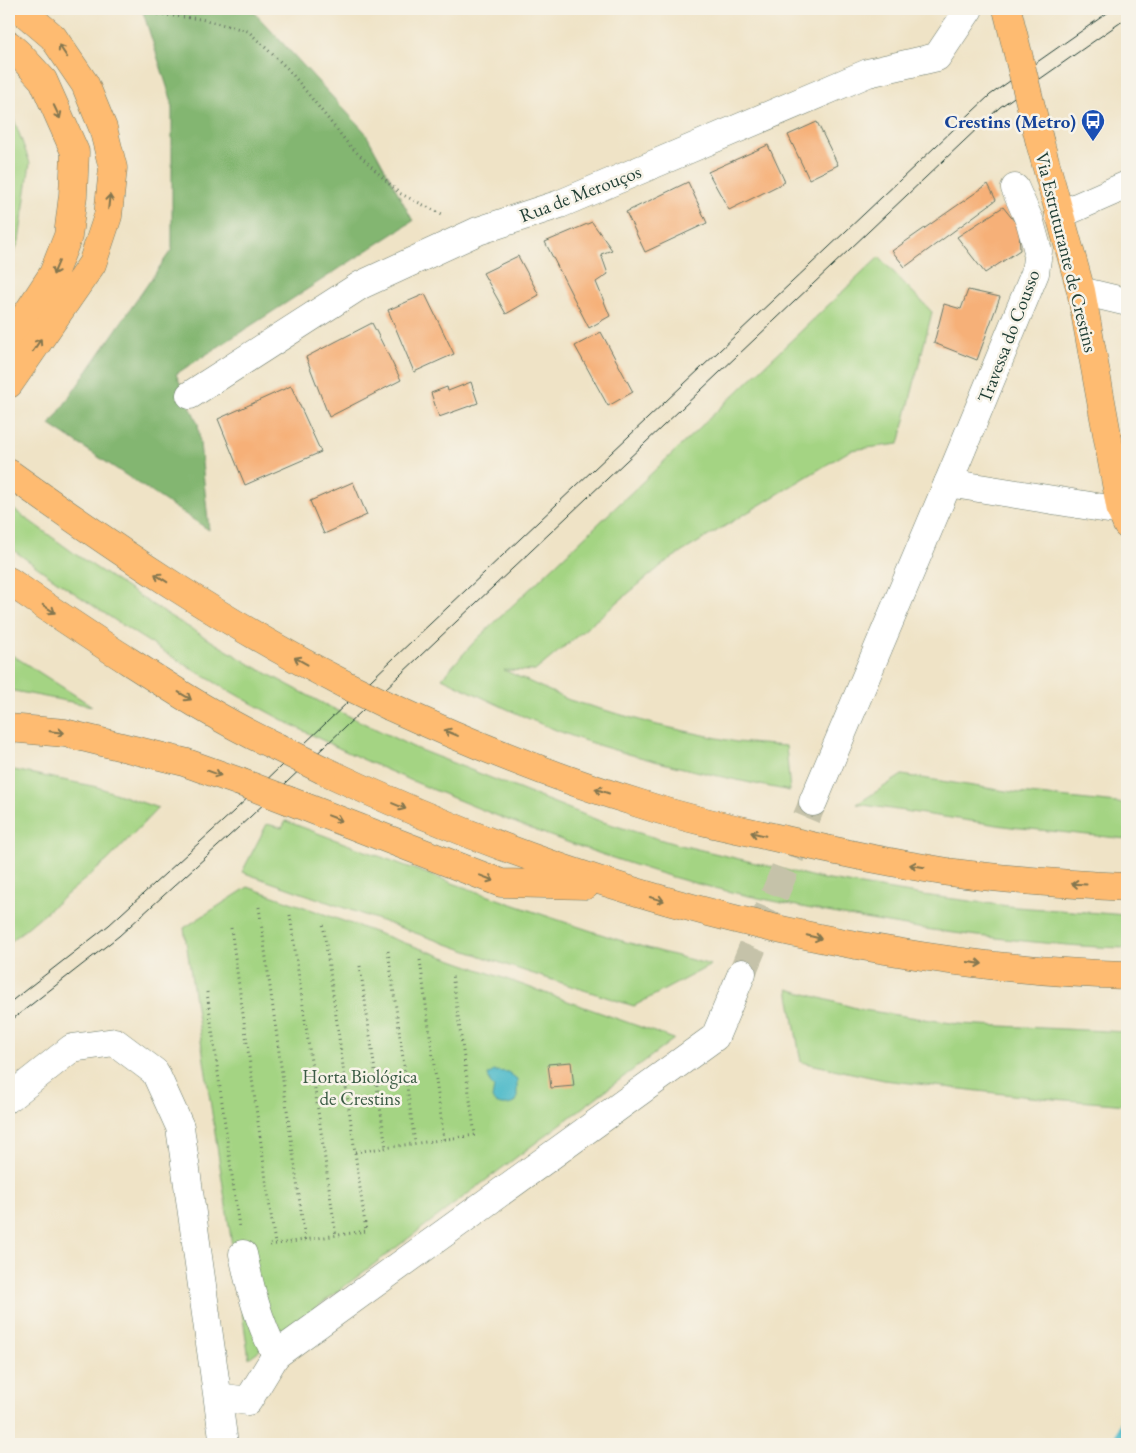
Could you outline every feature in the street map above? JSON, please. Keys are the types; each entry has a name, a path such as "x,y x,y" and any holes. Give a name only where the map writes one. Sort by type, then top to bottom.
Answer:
{"main road":[{"path":"9,384 92,264 108,216 113,168 103,128 86,84 53,37 20,9"},
{"name":"Via Estruturante de Crestins","path":"1007,9 1059,216 1081,291 1124,518"},
{"path":"9,45 43,80 74,152 73,195 68,236 53,274 9,341"},
{"path":"9,473 76,521 215,612 344,684 496,752 575,782 641,804 712,824 856,856 948,872 1042,882 1127,887"},
{"path":"9,581 114,652 186,697 277,747 381,798 446,826 524,856 610,886 727,918 836,942 929,958 988,965 1127,974"},
{"path":"9,728 65,733 184,762 290,801 501,884 610,886"}],"street":[{"name":"Rua de Merouços","path":"190,394 361,284 478,231 560,204 868,73 937,57 969,9"},
{"path":"1059,216 1127,185"},
{"name":"Travessa do Cousso","path":"814,802 1035,273 1038,252 1030,222 1015,188"},
{"path":"1081,291 1127,302"},
{"path":"948,483 1124,518"},
{"path":"218,1397 248,1401 276,1355 715,1037 742,973"},
{"path":"9,1098 72,1048 115,1042 154,1072 180,1127 224,1444"},
{"path":"242,1251 261,1324 276,1355"}],"path":[{"path":"150,9 156,14 201,18 248,31 289,70 349,144 399,193 478,231"},
{"path":"259,907 305,1240"},
{"path":"290,915 336,1236"},
{"path":"207,992 242,1251 275,1244 366,1231 323,923"},
{"path":"231,928 275,1244"},
{"path":"388,951 415,1144"},
{"path":"420,960 444,1140"},
{"path":"360,966 386,1148"},
{"path":"355,1152 475,1135 452,974"}],"green space":[{"path":"142,9 251,9 365,132 413,221 176,374 198,424 209,530 50,425 172,249 172,102"},
{"path":"9,106 30,163 19,241 9,265"},
{"path":"879,257 932,312 899,444 851,450 667,561 535,671 504,670 569,700 657,725 736,742 786,746 790,791 671,765 601,746 540,724 442,678 474,642"},
{"path":"9,506 78,556 165,613 253,666 324,704 415,748 600,821 672,843 823,879 1016,907 1127,915 1127,948 1048,943 945,932 847,916 758,898 656,872 578,846 501,817 403,777 310,734 231,692 166,653 102,612 9,547"},
{"path":"9,653 92,706 9,690"},
{"path":"9,769 97,787 158,808 108,860 9,943"},
{"path":"902,775 1019,793 1127,804 1127,839 1011,827 857,804"},
{"path":"286,821 410,868 535,912 619,940 711,965 634,1006 518,969 242,872 267,824 282,828"},
{"name":"Horta Biológica de Crestins","path":"248,887 674,1039 249,1358 184,928"},
{"path":"788,989 863,1010 958,1024 1127,1032 1127,1105 1030,1097 884,1080 801,1062"}],"water":[{"path":"494,1071 508,1072 517,1079 517,1099 515,1103 502,1105 492,1099 494,1087 490,1083 488,1075"}],"building":[{"path":"817,122 838,165 809,179 788,135"},
{"path":"768,145 785,182 729,210 708,172"},
{"path":"688,182 707,223 645,252 626,212"},
{"path":"988,184 996,200 905,267 892,251"},
{"path":"1003,207 1019,227 1020,250 985,273 957,237"},
{"path":"592,222 612,250 601,254 608,274 596,282 610,316 589,328 545,242"},
{"path":"518,256 539,295 506,314 483,273"},
{"path":"968,290 1000,297 977,360 934,343 944,304 961,309"},
{"path":"425,294 454,354 414,372 388,310"},
{"path":"372,323 401,380 329,417 306,357"},
{"path":"601,332 633,392 608,406 575,346"},
{"path":"471,382 478,403 439,417 431,393 447,387 448,391"},
{"path":"291,386 321,452 245,485 218,419"},
{"path":"353,482 367,515 324,534 310,501"},
{"path":"571,1062 574,1086 551,1088 548,1064"}],"waterway":[{"path":"1117,1444 1127,1414"}],"tunnel":[{"path":"742,973 813,802"}],"tram line":[{"path":"9,1003 109,925 234,811 990,95 1113,9"},
{"path":"9,1022 119,936 250,817 1000,107 1127,18"}],"place":[{"name":"Crestins (Metro)","path":"1093,142"}]}
